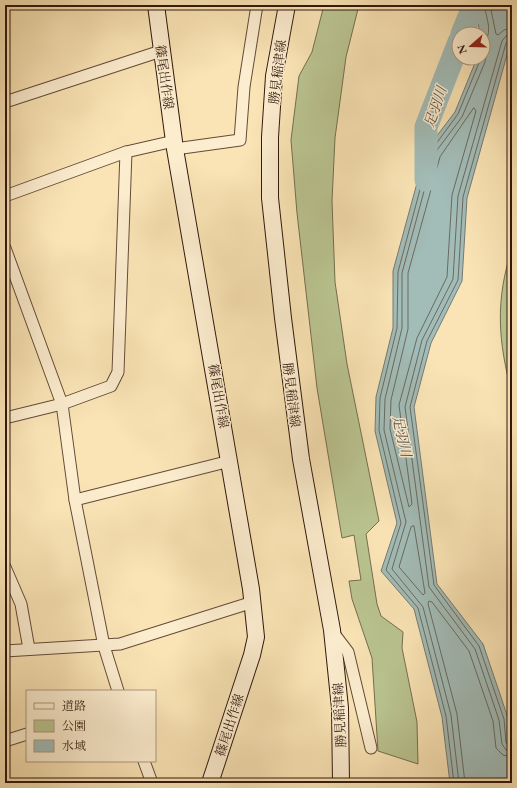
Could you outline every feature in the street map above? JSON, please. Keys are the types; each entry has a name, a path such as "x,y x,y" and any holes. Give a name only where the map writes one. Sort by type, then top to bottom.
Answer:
{"main road":[{"name":"篠尾出作線","path":"156,5 161,51 175,145 230,461 253,602 256,637 252,655 210,783"},
{"name":"勝見稲津線","path":"287,5 274,76 270,137 270,198 283,318 301,459 332,630 340,708 341,783"}],"street":[{"path":"5,196 126,152 175,145 240,140 244,87 257,5"},
{"path":"5,102 161,51"},
{"path":"5,418 62,404 111,386 118,372 126,152"},
{"path":"5,248 62,404 75,500 104,646 118,690"},
{"path":"75,500 230,461"},
{"path":"5,568 21,604 29,649"},
{"path":"5,651 120,644 253,602"},
{"path":"332,630 348,652 371,748"},
{"path":"5,741 26,734"},
{"path":"144,762 152,783"}],"green space":[{"path":"324,5 359,5 346,57 335,138 332,201 335,282 347,364 379,521 366,534 377,604 381,616 403,632 402,648 417,722 418,764 378,751 372,658 352,599 349,581 361,580 354,535 342,538 317,388 297,213 291,140 299,76 312,52"},
{"path":"512,249 512,393 501,338 500,321 503,286"}],"water":[{"path":"475,5 512,5 512,37 467,198 462,281 431,343 414,407 437,584 483,644 508,718 512,765 510,783 450,783 442,717 414,609 381,571 397,523 375,431 376,397 393,328 393,271 426,150 455,112 474,66 491,66 491,26 479,26"}],"waterway":[{"name":"足羽川","path":"465,26 474,5"},
{"name":"足羽川","path":"426,180 426,127 451,63"}]}
